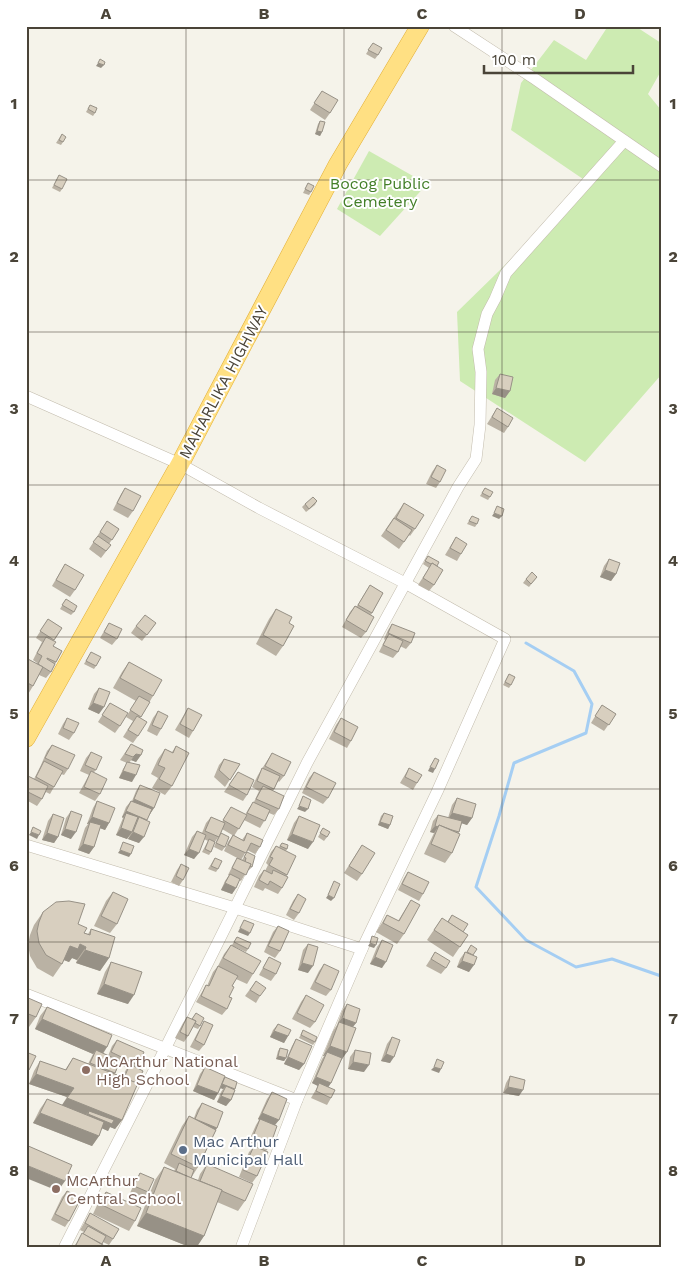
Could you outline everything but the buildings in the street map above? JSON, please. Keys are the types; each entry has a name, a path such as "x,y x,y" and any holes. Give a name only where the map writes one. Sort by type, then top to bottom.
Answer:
{"highway":[{"name":"MAHARLIKA HIGHWAY","path":"26,738 180,464 338,164 420,26"}],"street":[{"path":"454,26 661,166"},
{"path":"64,1248 307,763 458,487 476,459 481,410 481,372 478,349 487,314 506,273 624,141"},
{"path":"26,396 180,464 268,513 405,583 505,640 437,792 362,948 297,1100 240,1248"},
{"path":"26,845 362,948"},
{"path":"26,994 297,1100"}],"green space":[{"path":"608,26 635,26 661,43 661,71 648,94 661,110 661,375 585,462 460,381 457,312 535,236 583,179 511,130 521,83 554,40 586,60"},
{"name":"Bocog Public Cemetery","path":"369,151 427,184 380,236 337,209"}],"waterway":[{"path":"526,643 574,671 592,704 586,733 514,763 476,887 526,940 576,967 612,959 661,976"}],"place":[{"name":"McArthur National High School","path":"86,1070"},
{"name":"Mac Arthur Municipal Hall","path":"183,1150"},
{"name":"McArthur Central School","path":"56,1189"}]}
